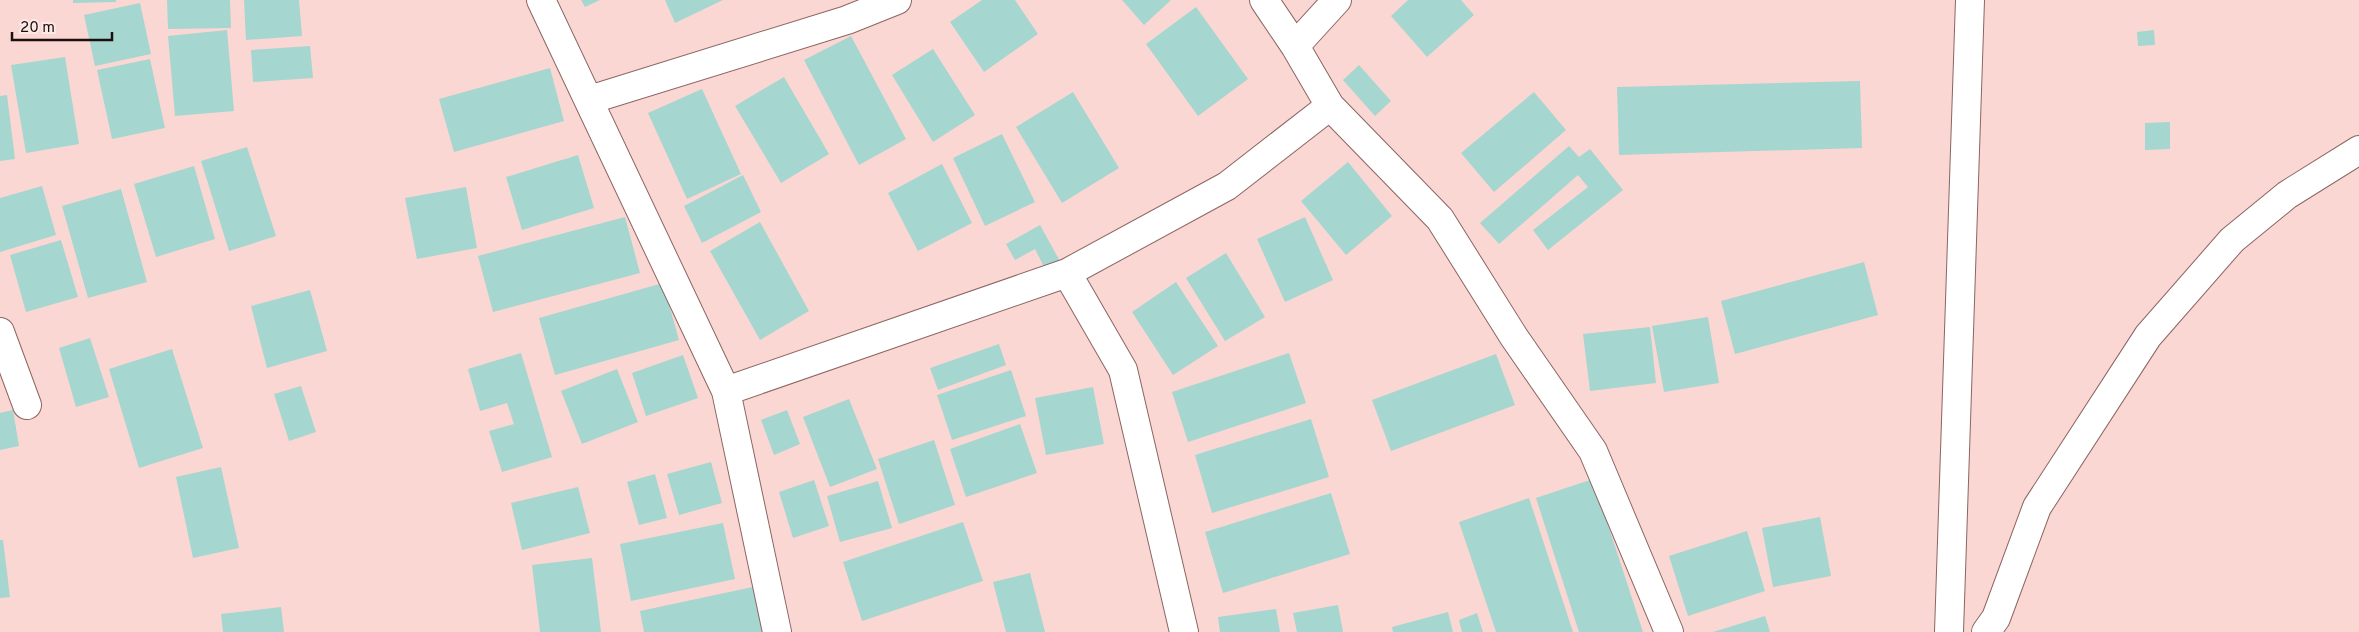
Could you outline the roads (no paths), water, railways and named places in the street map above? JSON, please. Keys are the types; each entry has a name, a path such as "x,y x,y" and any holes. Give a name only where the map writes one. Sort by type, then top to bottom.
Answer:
{"street":[{"path":"541,0 726,391 777,632"},
{"path":"589,100 846,20 897,0"},
{"path":"1264,0 1330,106 1440,219 1514,337 1594,451 1669,632"},
{"path":"1294,46 1337,0"},
{"path":"1950,632 1970,0"},
{"path":"726,391 1068,273 1228,186 1330,106"},
{"path":"1986,632 1996,618 2036,507 2148,336 2232,240 2287,195 2359,150"},
{"path":"1068,273 1123,370 1184,632"},
{"path":"0,332 27,405"}]}
